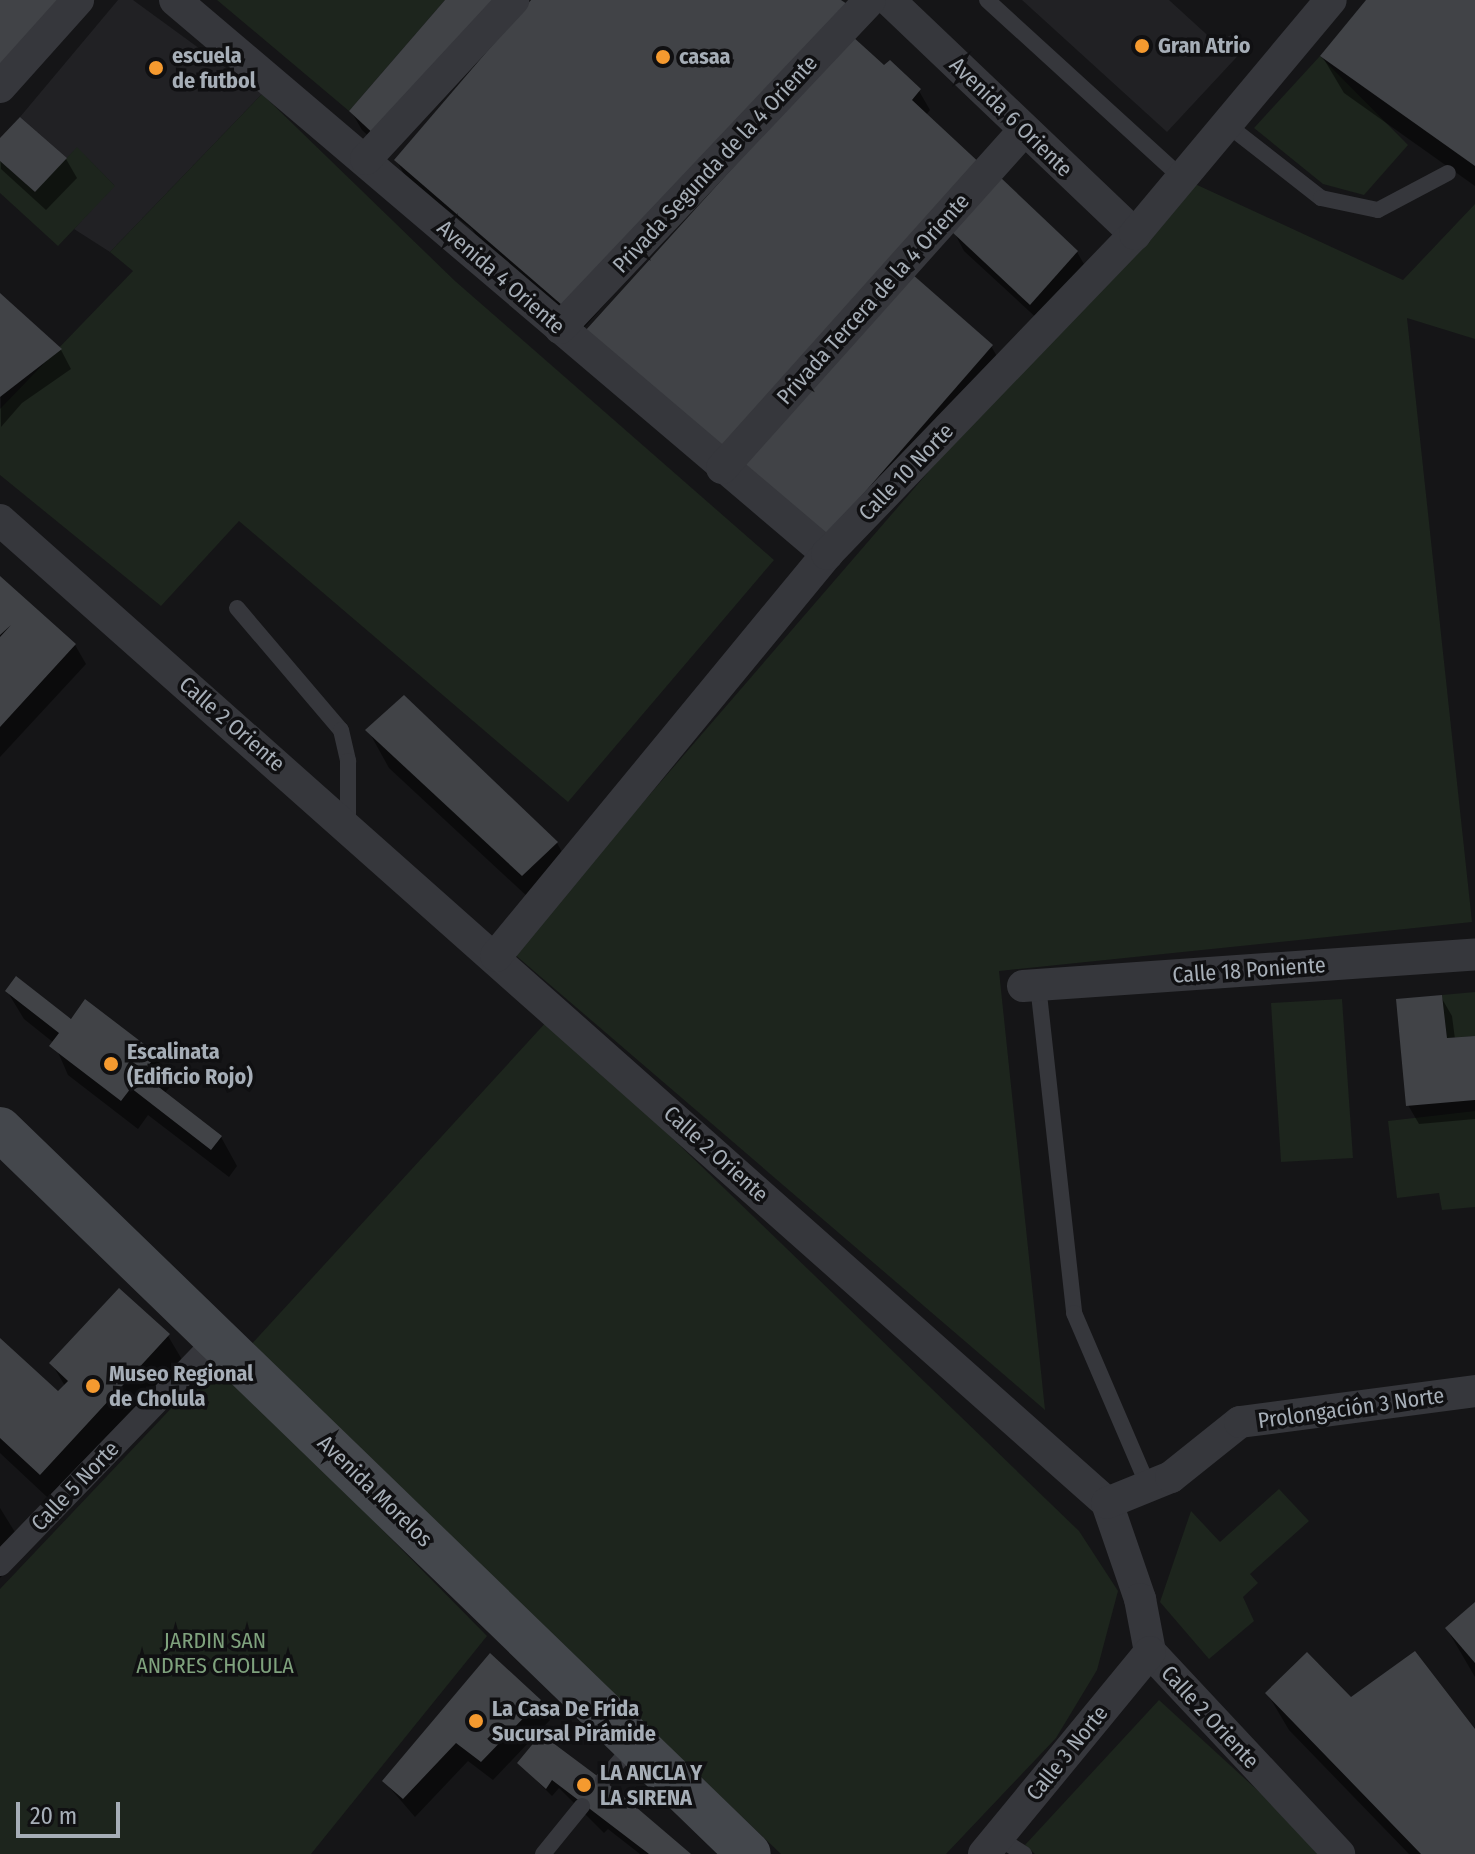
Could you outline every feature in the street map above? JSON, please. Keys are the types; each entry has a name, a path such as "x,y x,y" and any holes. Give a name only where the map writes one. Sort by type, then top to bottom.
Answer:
{"main road":[{"name":"Avenida Morelos","path":"0,1129 749,1854"}],"street":[{"path":"0,87 78,0"},
{"name":"Avenida 4 Oriente","path":"175,0 366,159 722,468 827,554"},
{"path":"366,159 513,0"},
{"name":"Privada Segunda de la 4 Oriente","path":"560,328 870,0"},
{"name":"Avenida 6 Oriente","path":"889,0 1135,234"},
{"name":"Calle 10 Norte","path":"496,956 827,554 1135,234 1331,0"},
{"name":"Privada Tercera de la 4 Oriente","path":"722,468 1024,130"},
{"name":"Calle 2 Oriente","path":"0,520 496,956 1107,1503 1140,1599 1150,1652 1339,1854"},
{"name":"Calle 18 Poniente","path":"1031,986 1475,954"},
{"name":"Calle 5 Norte","path":"0,1564 218,1338"},
{"name":"Prolongación 3 Norte","path":"1107,1503 1171,1477 1240,1422 1475,1391"},
{"name":"Calle 3 Norte","path":"1002,1848 1150,1652"}],"lane":[{"path":"987,0 1182,178"},
{"path":"1225,123 1321,198 1378,210 1448,173"},
{"path":"237,608 341,730 348,761 348,826"},
{"path":"1031,986 1074,1313 1148,1486"},
{"path":"603,1780 635,1743"},
{"path":"543,1854 582,1806"}],"shaded area":[{"path":"118,0 133,0 262,94 110,252 74,229 114,185 77,148 67,158 20,117"},
{"path":"1022,0 1169,0 1216,43 1233,34 1247,46 1167,132"}],"green space":[{"path":"217,0 445,0 349,111"},
{"path":"1320,56 1408,145 1364,195 1323,184 1254,128"},
{"path":"262,94 455,281 774,560 568,802 239,521 161,606 0,475 0,409 133,271 110,252"},
{"path":"77,147 115,186 58,246 0,193 0,161 35,192"},
{"path":"1182,178 1403,280 1475,204 1475,339 1407,318 1472,922 999,971 1045,1410 513,953"},
{"path":"1475,992 1475,1036 1447,1038 1442,995"},
{"path":"1342,999 1353,1158 1281,1162 1271,1003"},
{"path":"549,1019 1079,1531 1118,1591 1097,1670 1056,1738 946,1854 781,1854 249,1347"},
{"path":"1475,1111 1475,1207 1442,1210 1439,1193 1397,1198 1388,1121"},
{"name":"JARDIN SAN ANDRES CHOLULA","path":"216,1361 487,1636 311,1854 0,1854 0,1589"},
{"path":"1279,1489 1309,1521 1250,1574 1258,1583 1243,1597 1254,1621 1209,1659 1160,1602 1191,1511 1220,1542"},
{"path":"1159,1700 1327,1854 1035,1854 1025,1845"}],"building":[{"path":"0,0 61,0 0,75"},
{"path":"445,0 506,0 378,138 349,111"},
{"path":"531,0 841,0 850,6 570,312 394,160"},
{"path":"1366,0 1475,0 1475,166 1320,56"},
{"path":"852,36 884,65 890,60 921,89 912,100 984,167 726,456 585,331"},
{"path":"20,117 67,158 35,192 0,161 0,138"},
{"path":"1000,177 1078,251 1030,305 951,231"},
{"path":"912,274 993,345 824,539 744,465"},
{"path":"0,293 62,349 0,397"},
{"path":"0,576 76,644 0,727 0,637 11,625 0,635"},
{"path":"404,695 558,842 522,876 365,730"},
{"name":"Escalinata (Edificio Rojo)","path":"16,976 71,1019 85,999 157,1054 142,1074 222,1136 211,1150 131,1088 121,1101 49,1046 59,1033 5,991"},
{"path":"1442,995 1447,1038 1475,1036 1475,1100 1406,1106 1396,999"},
{"name":"Museo Regional de Cholula","path":"119,1288 170,1334 40,1475 0,1438 0,1338 58,1391 68,1381 49,1363"},
{"path":"1475,1602 1475,1663 1445,1628"},
{"path":"1415,1651 1475,1729 1475,1854 1421,1854 1265,1693 1307,1652 1351,1697"},
{"name":"La Casa De Frida Sucursal Pirámide","path":"490,1653 541,1700 481,1762 456,1743 403,1799 382,1781"},
{"path":"541,1734 616,1790 691,1854 649,1854 552,1780 546,1789 517,1763"}],"place":[{"name":"Gran Atrio","path":"1142,46"},
{"name":"casaa","path":"663,57"},
{"name":"escuela de futbol","path":"156,68"},
{"name":"Escalinata (Edificio Rojo)","path":"111,1064"},
{"name":"Museo Regional de Cholula","path":"93,1386"},
{"name":"La Casa De Frida Sucursal Pirámide","path":"476,1721"},
{"name":"LA ANCLA Y LA SIRENA","path":"584,1785"}]}
